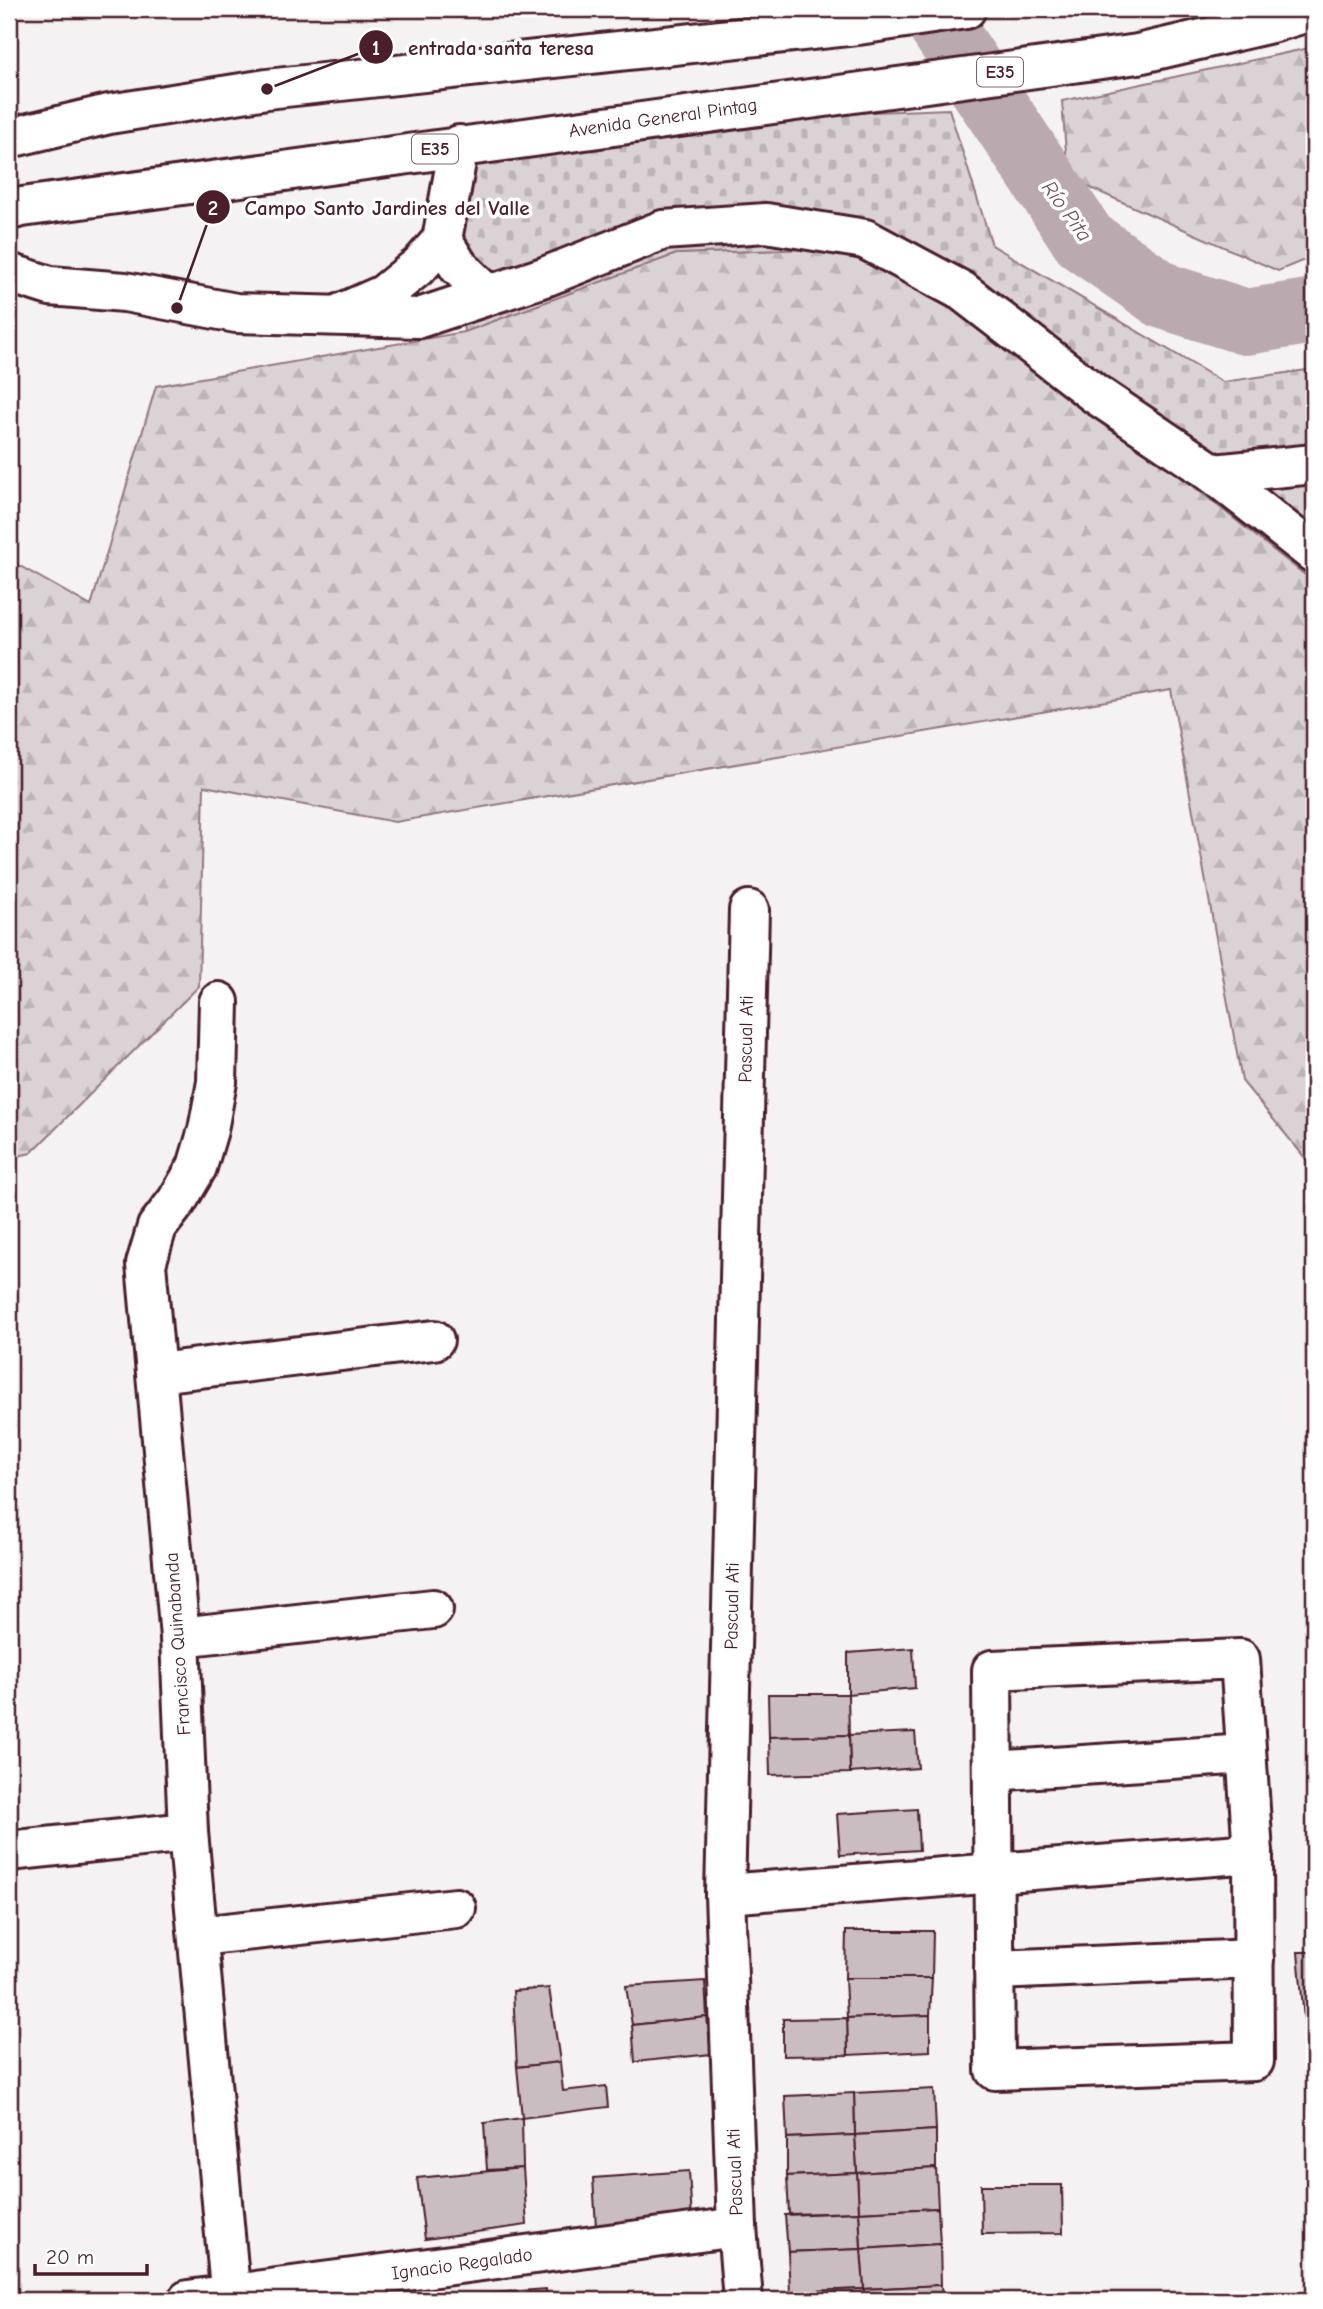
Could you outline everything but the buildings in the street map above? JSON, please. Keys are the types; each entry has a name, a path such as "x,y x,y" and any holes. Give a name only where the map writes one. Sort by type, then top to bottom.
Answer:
{"main road":[{"path":"9,138 109,114 267,89 858,25 966,9"},
{"name":"Avenida General Pintag","path":"9,211 459,145 1138,54 1275,22 1314,10"},
{"path":"335,316 383,295 419,265 442,240 459,145"},
{"path":"9,273 50,286 125,292 236,313 419,318 547,276 663,230 766,223 865,239 962,291 1094,393 1214,474 1314,553"},
{"path":"442,240 459,267 488,295"},
{"path":"1214,474 1314,464"},
{"name":"Pascual Ati","path":"743,2300 737,2227 724,1894 749,911"},
{"name":"Francisco Quinabanda","path":"219,1002 217,1082 208,1130 197,1167 177,1201 157,1227 146,1265 180,1637 188,1832 231,2297"},
{"path":"157,1373 434,1340"},
{"path":"180,1637 433,1609"},
{"path":"1240,1659 1247,1754 1253,1853 1254,2061 995,2070 992,1670 1240,1659"},
{"path":"993,1771 1247,1754"},
{"path":"9,1851 188,1832"},
{"path":"724,1894 1253,1853"},
{"path":"198,1936 456,1908"},
{"path":"994,1970 1254,1959"},
{"name":"Ignacio Regalado","path":"188,2300 231,2297 737,2227"}],"green space":[{"path":"1314,47 1314,256 1278,271 1068,178 1062,101"},
{"path":"949,109 992,245 1223,382 1314,369 1314,582 953,295 827,248 676,254 464,332 447,166 775,116"},
{"path":"827,248 953,295 1314,582 1314,1169 1242,1081 1171,690 395,822 204,786 199,986 31,1153 9,1158 9,560 91,606 156,386 464,332 676,254"}],"waterway":[{"name":"Río Pita","path":"930,9 1085,241 1164,296 1246,322 1314,311"}],"place":[{"name":"entrada santa teresa","path":"267,89"},
{"name":"Campo Santo Jardines del Valle","path":"177,308"}]}
